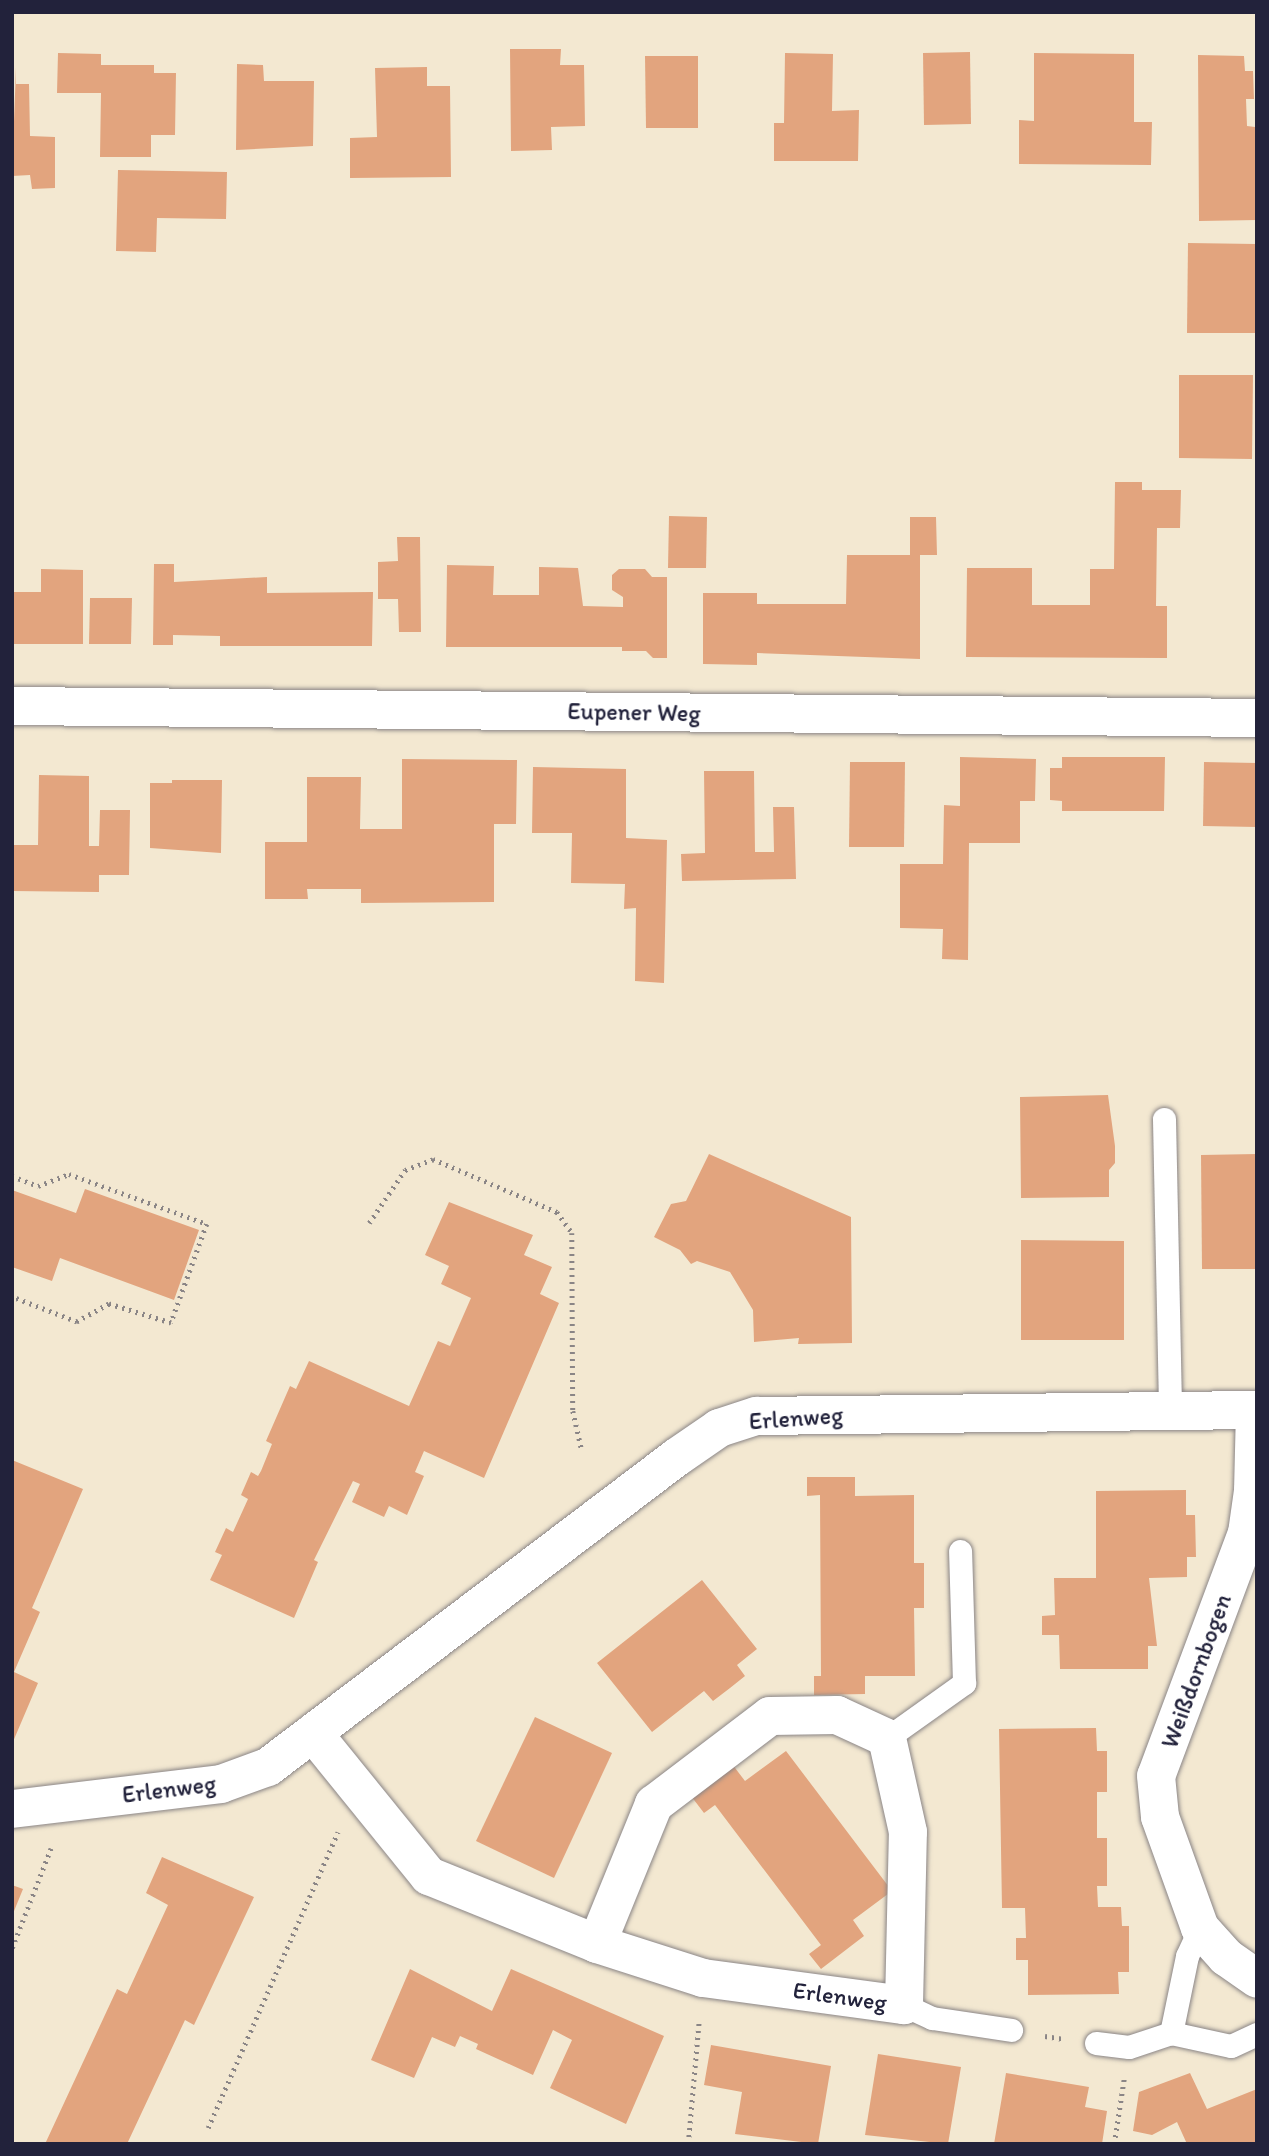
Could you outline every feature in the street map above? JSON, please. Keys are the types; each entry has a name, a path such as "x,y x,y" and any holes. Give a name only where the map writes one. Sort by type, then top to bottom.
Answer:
{"street":[{"name":"Eupener Weg","path":"12,705 1257,718"},
{"name":"Erlenweg","path":"12,1809 221,1783 268,1767 719,1428 757,1416 1256,1410"},
{"name":"Weißdornbogen","path":"1256,1410 1253,1491 1247,1533 1156,1776 1160,1817 1200,1928 1226,1957 1257,1979"},
{"path":"597,1944 654,1804 771,1716 837,1715 887,1738"},
{"name":"Erlenweg","path":"313,1734 429,1877 597,1944 703,1978 904,2005 908,1832 887,1738"}],"lane":[{"path":"1164,1119 1170,1409"},
{"path":"887,1738 964,1683 960,1551"},
{"path":"1171,2033 1186,1956 1200,1928"},
{"path":"904,2005 932,2018 1011,2030"},
{"path":"1096,2043 1129,2047 1171,2033 1231,2046 1257,2034"}],"path":[{"path":"369,1223 405,1170 433,1159 557,1212 572,1233 573,1411 582,1451"},
{"path":"12,1177 38,1186 69,1174 206,1224 171,1323 109,1304 77,1322 12,1297"},
{"path":"208,2129 357,1790"},
{"path":"12,1948 69,1801"},
{"path":"688,2144 703,1978"},
{"path":"1011,2030 1096,2043"},
{"path":"1114,2144 1129,2047"}],"building":[{"path":"510,49 561,49 560,65 584,65 585,126 551,127 552,150 511,151"},
{"path":"970,52 971,124 924,125 923,53"},
{"path":"58,53 101,54 101,65 154,65 154,73 176,73 175,135 151,135 151,157 100,157 101,93 57,93"},
{"path":"785,53 833,54 832,111 859,110 858,161 774,161 774,123 784,123"},
{"path":"1034,53 1134,54 1134,122 1152,122 1151,165 1019,164 1019,120 1034,121"},
{"path":"1198,55 1244,56 1245,71 1253,71 1254,99 1246,99 1247,126 1255,127 1257,220 1199,221"},
{"path":"645,56 698,56 698,128 646,128"},
{"path":"237,64 263,65 264,81 314,81 313,146 236,150"},
{"path":"16,67 16,84 29,84 30,136 55,137 55,188 32,189 30,175 12,176"},
{"path":"427,67 427,86 450,86 451,177 350,178 350,138 377,137 375,68"},
{"path":"118,170 227,172 226,219 157,218 156,252 116,251"},
{"path":"1188,243 1256,244 1256,333 1187,333"},
{"path":"1179,375 1253,375 1252,459 1179,458"},
{"path":"1115,482 1142,482 1142,490 1181,490 1180,528 1157,528 1156,606 1167,606 1167,658 966,657 967,568 1032,568 1032,605 1090,605 1090,569 1114,569"},
{"path":"669,516 707,517 706,568 668,568"},
{"path":"910,517 936,517 937,555 920,555 920,659 757,653 757,665 703,664 703,593 757,593 757,604 846,604 847,555 910,555"},
{"path":"397,537 420,537 421,632 399,632 398,599 378,599 378,562 398,561"},
{"path":"154,564 174,564 174,582 267,577 267,593 373,592 372,646 220,646 220,636 173,635 173,645 153,645"},
{"path":"447,565 494,566 493,595 539,595 539,567 578,568 583,606 623,607 623,597 612,590 612,575 619,569 645,569 652,577 667,577 667,658 653,658 646,651 622,651 622,647 446,647"},
{"path":"41,569 83,570 83,644 12,644 12,592 41,592"},
{"path":"90,598 132,598 131,644 89,644"},
{"path":"960,757 1036,759 1035,801 1020,801 1020,843 969,843 968,960 942,959 943,929 900,928 900,864 943,864 944,805 960,806"},
{"path":"1062,757 1165,757 1164,811 1062,811 1062,801 1050,800 1050,768 1062,768"},
{"path":"402,759 517,760 516,824 494,824 494,902 361,903 361,889 307,889 308,899 265,899 265,842 307,842 307,777 361,777 360,829 402,829"},
{"path":"850,762 905,762 904,847 849,847"},
{"path":"1204,762 1257,763 1257,827 1203,826"},
{"path":"533,767 626,769 626,838 667,840 664,983 635,981 636,908 624,909 625,884 571,883 572,833 532,833"},
{"path":"704,771 754,771 755,852 774,852 773,807 794,807 796,879 682,881 681,854 705,853"},
{"path":"39,775 89,776 89,846 99,846 100,810 130,810 129,875 99,875 99,892 12,891 12,845 38,845"},
{"path":"172,780 222,780 221,853 150,848 150,783 172,783"},
{"path":"1108,1095 1115,1146 1115,1163 1109,1170 1109,1197 1021,1198 1020,1097"},
{"path":"709,1154 851,1217 852,1343 798,1344 799,1338 754,1342 753,1310 730,1272 697,1261 691,1264 680,1250 654,1237 671,1204 686,1201"},
{"path":"1257,1154 1257,1269 1202,1269 1201,1155"},
{"path":"85,1189 199,1230 174,1300 60,1258 52,1281 12,1267 12,1190 76,1213"},
{"path":"449,1202 533,1235 524,1255 552,1267 540,1294 559,1303 484,1478 424,1451 415,1472 424,1476 407,1515 389,1506 384,1517 352,1502 360,1484 353,1481 314,1560 318,1562 294,1618 210,1580 222,1555 215,1552 226,1528 233,1532 248,1499 241,1495 251,1472 258,1476 261,1471 272,1444 266,1441 290,1386 296,1389 309,1361 409,1406 438,1341 450,1346 471,1298 441,1284 449,1266 425,1255"},
{"path":"1021,1240 1124,1241 1124,1340 1021,1340"},
{"path":"12,1460 83,1489 32,1608 40,1612 14,1672 38,1683 12,1744"},
{"path":"807,1477 855,1477 855,1496 914,1495 914,1563 924,1563 924,1608 914,1608 915,1676 865,1676 865,1694 814,1695 814,1676 821,1676 820,1495 807,1496"},
{"path":"1186,1490 1186,1515 1195,1515 1196,1557 1187,1557 1187,1577 1149,1578 1157,1646 1148,1646 1148,1669 1060,1669 1059,1635 1042,1635 1042,1616 1055,1615 1054,1578 1096,1578 1096,1491"},
{"path":"702,1580 757,1649 737,1665 745,1676 730,1688 713,1701 704,1691 652,1732 597,1663"},
{"path":"535,1717 612,1753 554,1878 476,1841"},
{"path":"1096,1728 1097,1751 1107,1751 1107,1792 1097,1792 1097,1838 1107,1838 1107,1886 1097,1886 1098,1907 1121,1907 1122,1926 1129,1926 1129,1972 1118,1972 1119,1994 1028,1995 1028,1960 1016,1960 1016,1938 1026,1938 1025,1908 1002,1908 999,1729"},
{"path":"786,1751 892,1891 853,1920 864,1936 821,1969 809,1954 821,1945 715,1805 704,1813 691,1796 732,1764 745,1781"},
{"path":"162,1857 254,1897 194,2025 185,2020 127,2144 45,2144 117,1989 127,1994 168,1905 146,1893"},
{"path":"12,1885 23,1889 12,1916"},
{"path":"410,1969 492,2011 511,1969 664,2036 626,2124 550,2088 572,2040 553,2030 533,2075 476,2049 478,2044 460,2036 455,2047 432,2037 414,2078 371,2060"},
{"path":"711,2045 831,2066 818,2144 735,2134 742,2092 704,2085"},
{"path":"878,2054 961,2067 948,2144 865,2135"},
{"path":"1006,2073 1089,2087 1085,2107 1107,2111 1102,2144 994,2144"},
{"path":"1190,2073 1207,2109 1257,2089 1257,2144 1187,2144 1177,2122 1152,2135 1133,2131 1139,2092"}]}
